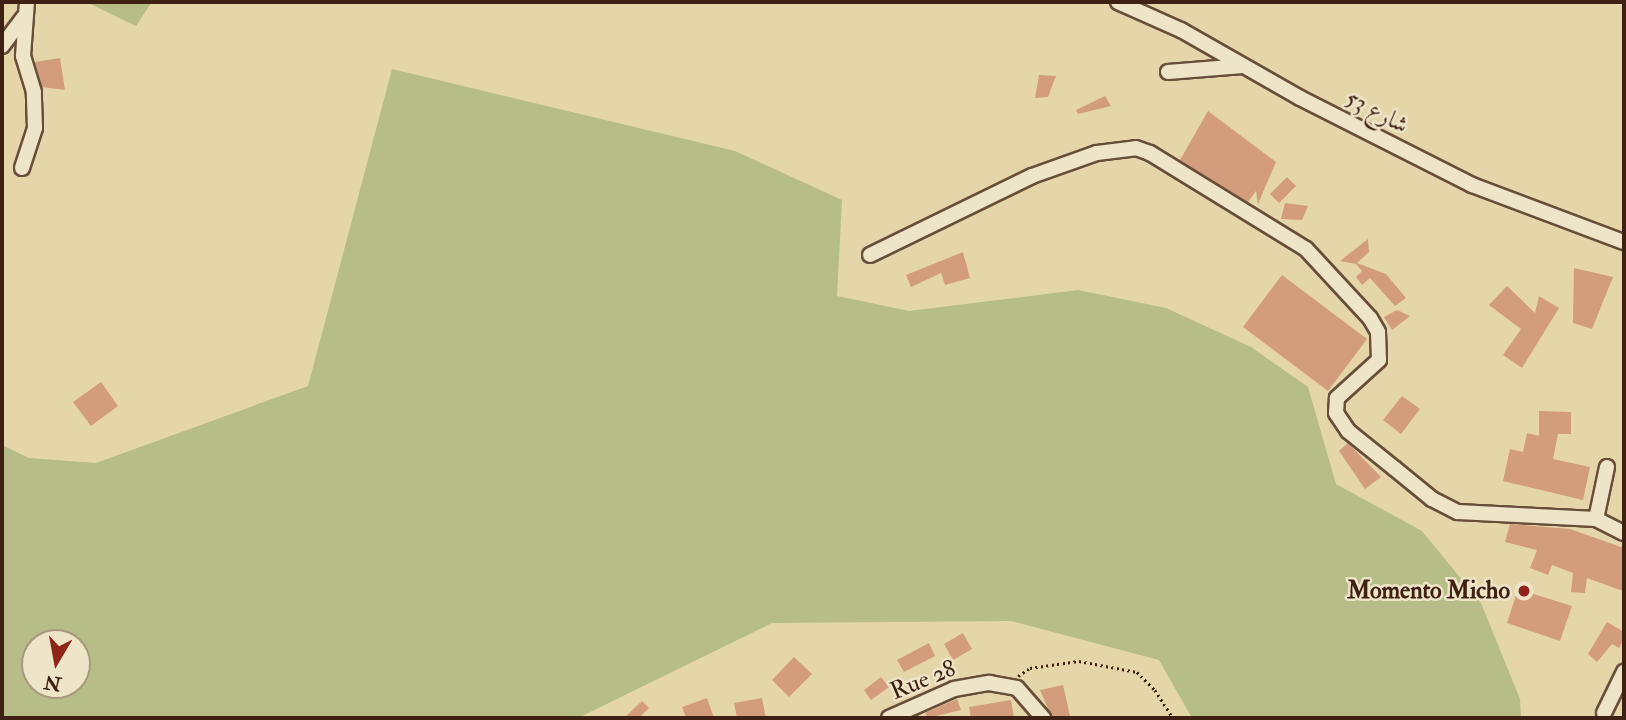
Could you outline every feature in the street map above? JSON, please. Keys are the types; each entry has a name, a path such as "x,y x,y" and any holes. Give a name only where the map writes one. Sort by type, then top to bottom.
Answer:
{"street":[{"path":"22,168 36,128 34,92 23,56 27,2"},
{"name":"شارع 53","path":"1118,2 1181,30 1243,66 1472,185 1624,242"},
{"path":"2,46 24,18"},
{"path":"1168,72 1243,66"},
{"path":"870,255 1032,176 1097,153 1136,148 1150,153 1306,249 1370,318 1378,332 1379,360 1337,398 1336,414 1348,431 1432,499 1458,512 1597,519 1624,533"},
{"path":"1597,519 1607,467"},
{"path":"1604,713 1624,672"},
{"name":"Rue 28","path":"889,718 967,685 1011,685"},
{"path":"1011,685 1043,718"}],"path":[{"path":"1011,685 1030,668 1079,661 1115,666 1137,672 1173,718"}],"green space":[{"path":"86,2 152,2 136,26"},
{"path":"392,69 735,151 842,200 837,296 909,311 1078,290 1166,308 1251,347 1308,387 1336,484 1422,531 1481,603 1520,699 1521,718 1192,718 1159,660 1011,621 772,623 578,718 2,718 2,445 29,458 96,463 308,386"}],"building":[{"path":"60,58 65,90 42,87 35,62"},
{"path":"1039,75 1056,76 1048,97 1035,98"},
{"path":"1105,96 1111,106 1078,114 1076,110"},
{"path":"1208,111 1276,162 1258,204 1256,191 1248,202 1180,160"},
{"path":"1287,177 1296,186 1279,203 1270,194"},
{"path":"1285,203 1308,206 1302,220 1281,219"},
{"path":"1368,239 1369,252 1357,263 1386,274 1406,298 1395,306 1370,278 1362,285 1356,277 1362,271 1356,264 1340,261"},
{"path":"963,252 970,278 945,285 941,273 911,287 906,275"},
{"path":"1574,268 1613,277 1592,329 1573,323"},
{"path":"1282,275 1367,339 1328,391 1243,327"},
{"path":"1507,286 1535,313 1539,296 1559,308 1522,368 1503,355 1521,329 1489,305"},
{"path":"1397,310 1410,316 1392,330 1384,317"},
{"path":"101,382 118,406 91,426 73,402"},
{"path":"1402,396 1420,409 1401,434 1383,420"},
{"path":"1539,411 1571,412 1571,434 1558,434 1553,459 1590,467 1583,500 1503,481 1510,449 1523,452 1527,433 1539,436"},
{"path":"1348,443 1381,477 1365,489 1339,451"},
{"path":"1510,524 1570,529 1624,548 1623,591 1587,578 1585,593 1571,592 1573,573 1552,565 1548,575 1530,568 1537,550 1505,542"},
{"path":"1518,589 1572,606 1560,641 1507,623"},
{"path":"1607,622 1624,632 1624,639 1619,648 1612,644 1597,662 1588,654"},
{"path":"963,633 972,649 953,660 944,644"},
{"path":"929,643 935,656 904,672 897,660"},
{"path":"794,657 812,674 789,697 772,680"},
{"path":"881,677 889,687 871,700 864,690"},
{"path":"1063,685 1070,716 1052,718 1040,690"},
{"path":"707,698 714,718 686,718 682,707"},
{"path":"762,698 766,718 737,718 734,703"},
{"path":"957,699 961,710 928,718 925,713"},
{"path":"1011,700 1014,718 971,718 969,707"},
{"path":"642,701 649,708 639,718 624,718"}],"place":[{"name":"Momento Micho","path":"1524,591"}]}
